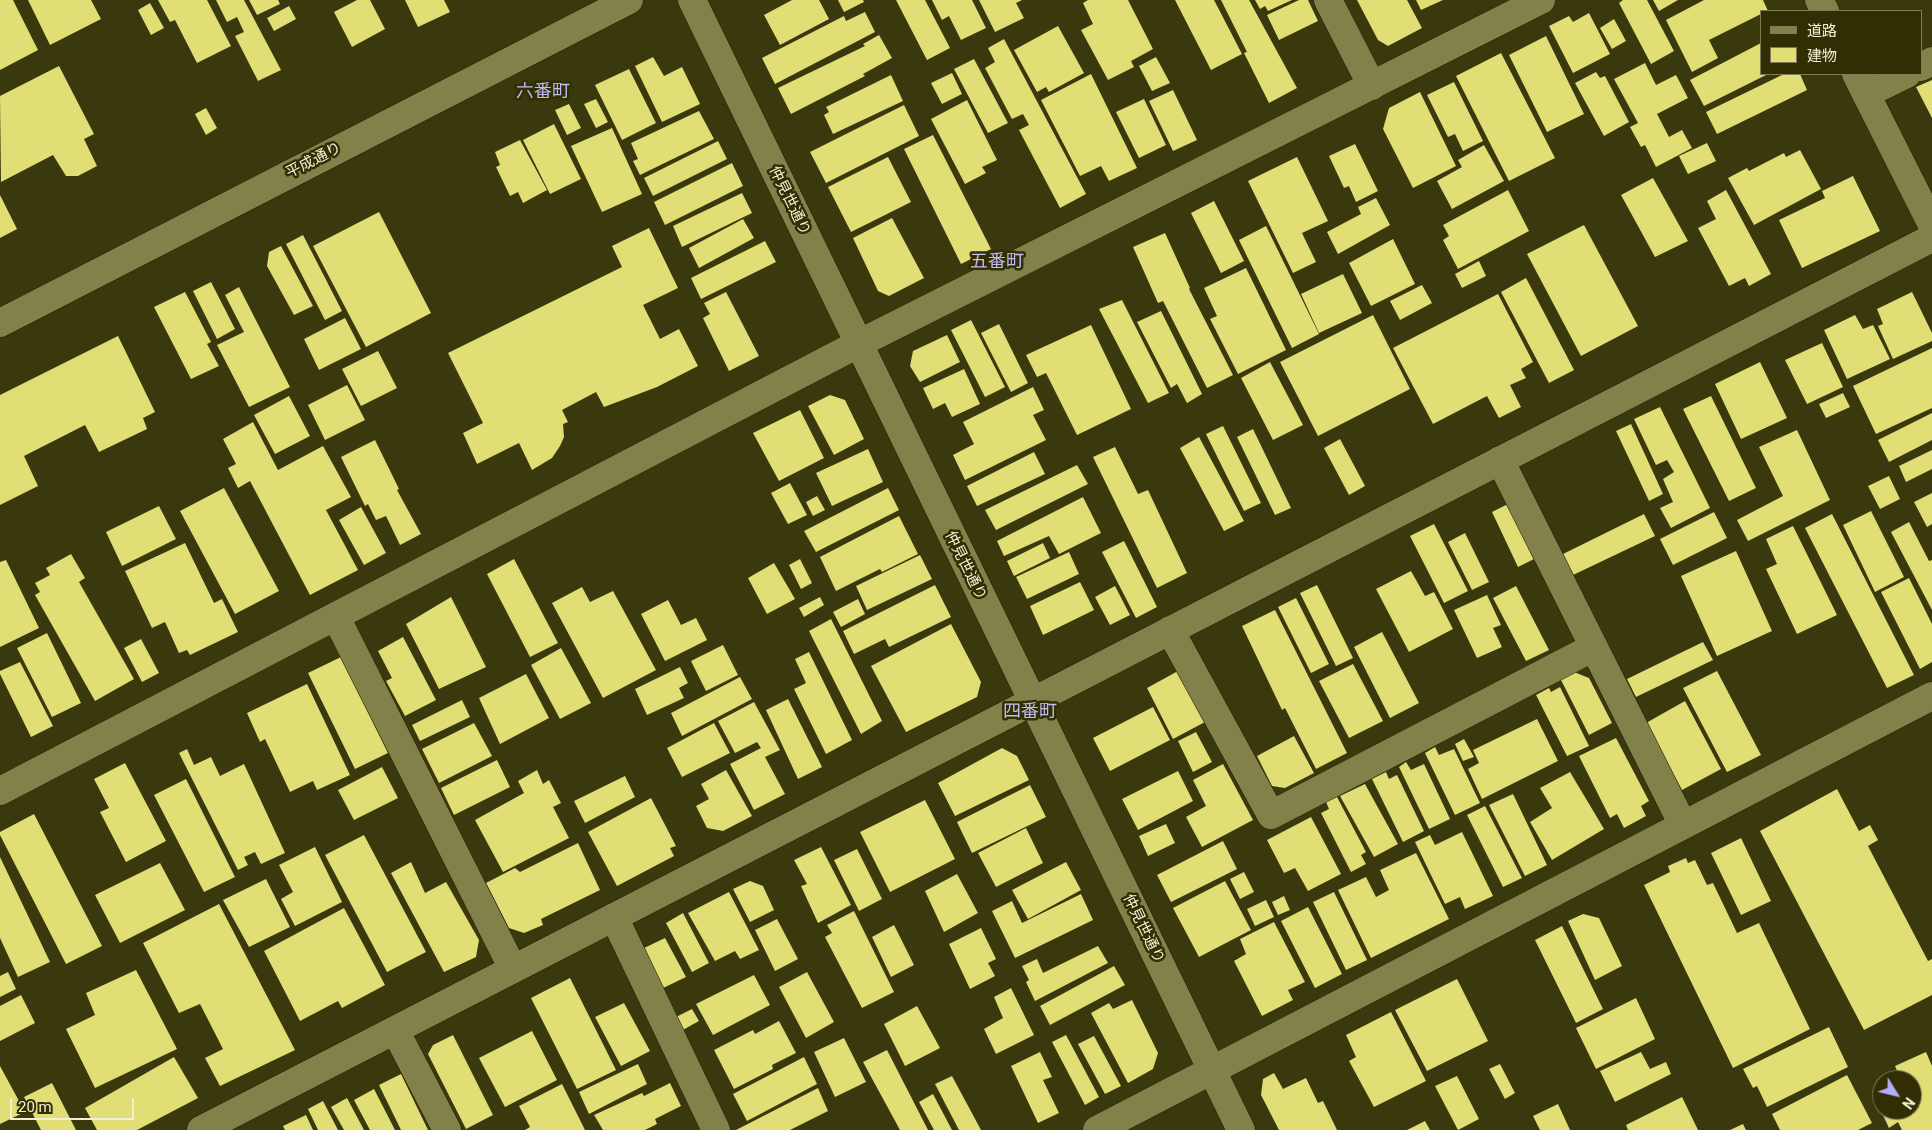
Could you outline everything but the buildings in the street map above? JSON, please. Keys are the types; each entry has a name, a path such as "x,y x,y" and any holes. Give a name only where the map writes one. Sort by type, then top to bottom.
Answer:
{"street":[{"name":"平成通り","path":"0,323 629,0"},
{"name":"仲見世通り","path":"692,0 1031,702 1241,1130"},
{"path":"1328,0 1372,86"},
{"path":"0,791 336,618 858,344 1541,0"},
{"path":"1902,75 1861,84 1932,225"},
{"path":"201,1130 1932,238"},
{"path":"1500,460 1683,825"},
{"path":"336,618 513,969"},
{"path":"1170,630 1271,815 1594,647"},
{"path":"1097,1130 1932,696"},
{"path":"614,917 716,1130"},
{"path":"395,1030 447,1130"}],"district":[{"name":"六番町","path":"543,92"},
{"name":"五番町","path":"997,262"},
{"name":"四番町","path":"1030,712"}]}
